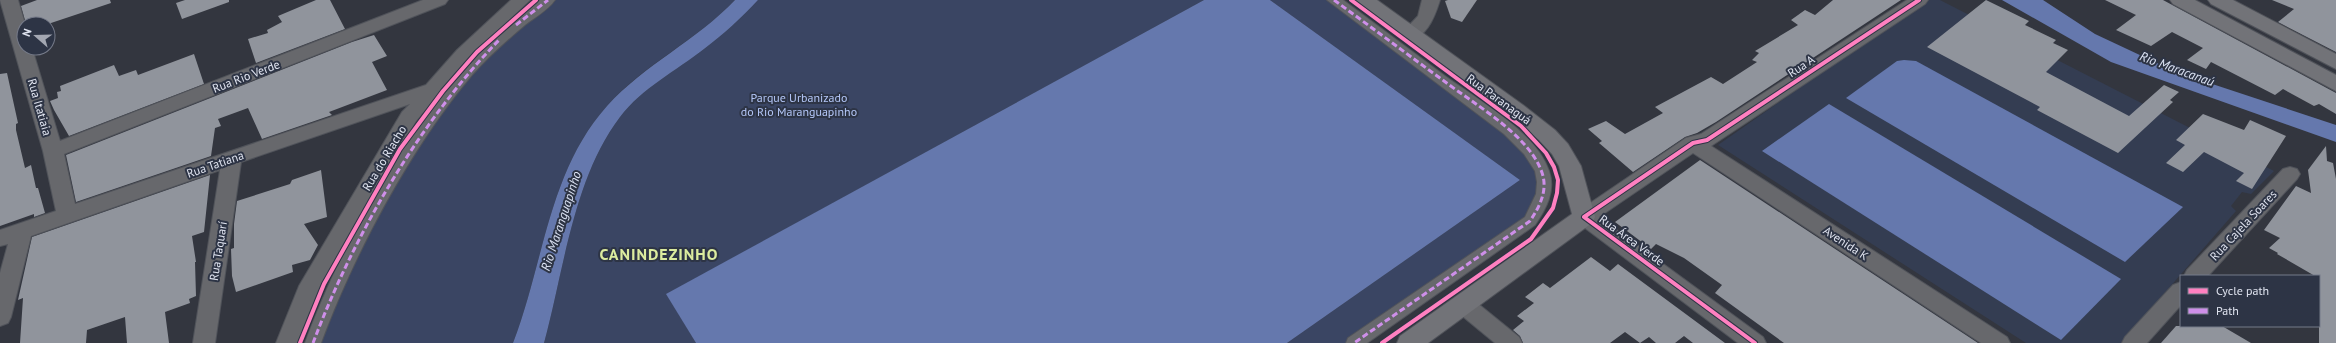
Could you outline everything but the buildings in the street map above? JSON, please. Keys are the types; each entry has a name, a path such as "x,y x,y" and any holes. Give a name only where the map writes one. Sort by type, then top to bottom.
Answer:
{"main road":[{"name":"Rua Paranaguá","path":"1364,0 1516,110 1547,135 1560,149 1570,166 1584,217"},
{"path":"2180,0 2336,84"},
{"path":"2218,0 2336,62"},
{"name":"Rua Área Verde","path":"1409,343 1584,217"}],"street":[{"name":"Rua Rio Verde","path":"53,151 439,0"},
{"name":"Rua do Riacho","path":"287,343 307,292 385,154 430,90 463,54 521,0"},
{"path":"312,343 342,270 398,171 426,126 461,80 483,55 513,27 548,0"},
{"path":"1334,0 1508,130 1531,150 1541,167 1545,183 1544,198 1530,221 1354,343"},
{"path":"1410,34 1426,18 1431,0"},
{"name":"Rua A","path":"1693,143 1707,140 1919,0"},
{"name":"Rua Itatiaia","path":"10,3 53,151 67,214"},
{"name":"Rua Tatiana","path":"0,238 430,90"},
{"name":"Rua Área Verde","path":"1693,143 1584,217 1755,343"},
{"name":"Avenida K","path":"1693,143 1999,343"},
{"name":"Rua Taquarí","path":"204,343 232,159"},
{"name":"Rua Cajela Soares","path":"2196,275 2290,174"},
{"path":"0,317 21,232"},
{"path":"2133,343 2180,293"},
{"path":"1463,304 1510,343"}],"shaded area":[{"path":"1925,0 1940,0 2274,171 2251,194 2242,192 2231,206 2236,211 2121,343 2026,343 1718,145"}],"green space":[{"path":"548,0 735,0 704,28 637,77 607,106 587,132 572,160 560,189 550,219 524,313 513,343 313,343 342,270 461,80"},
{"name":"Parque Urbanizado do Rio Maranguapinho","path":"758,0 1204,0 667,294 696,343 544,343 572,226 591,168 604,142 620,117 638,97 718,38"},
{"path":"1270,0 1335,0 1509,130 1541,167 1538,210 1354,343 1287,343 1520,180"}],"water":[{"name":"Rio Maranguapinho","path":"735,0 758,0 718,38 638,97 620,117 604,142 591,168 581,197 564,256 544,343 513,343 524,313 550,219 560,189 572,160 587,132 607,106 622,91 638,77 704,28"},
{"path":"1204,0 1270,0 1520,180 1287,343 696,343 666,294"},
{"name":"Rio Maracanaú","path":"2002,0 2043,0 2095,34 2176,72 2336,125 2336,142 2111,62"},
{"path":"1897,61 1916,61 2183,207 2125,262 1846,98"},
{"path":"1829,104 2121,279 2061,340 1762,151"}],"marked path":[{"path":"516,25 548,0"},
{"path":"1334,0 1509,130 1520,140 1537,161 1542,171 1544,182 1543,194 1539,207 1530,221 1354,343"},
{"path":"313,343 334,291 350,258 403,163 432,119 448,98 481,58 500,39"}],"cycle path":[{"path":"300,343 324,284 400,149 443,91 477,52 536,0"},
{"path":"1351,0 1521,126 1546,153 1554,167 1558,180 1557,193 1553,208 1544,223 1531,239 1382,343"},
{"path":"1755,343 1584,217 1693,143 1707,140 1919,0"}],"district":[{"name":"CANINDEZINHO","path":"659,254"}]}
